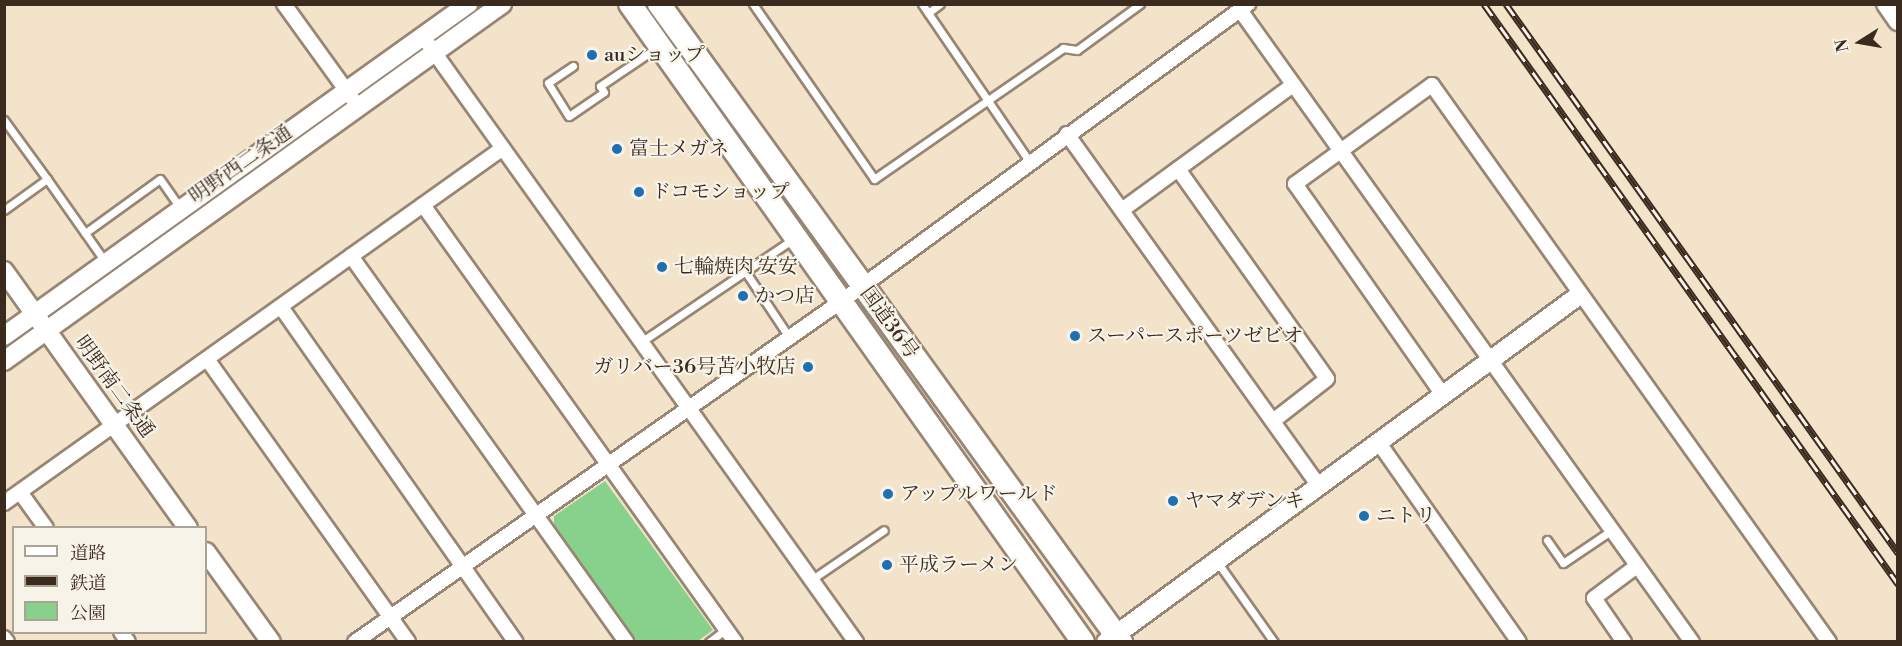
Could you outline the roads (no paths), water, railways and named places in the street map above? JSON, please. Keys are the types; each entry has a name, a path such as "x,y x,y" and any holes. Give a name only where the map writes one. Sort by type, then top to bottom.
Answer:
{"highway":[{"name":"国道36号","path":"630,4 798,236 1083,642"},
{"name":"国道36号","path":"659,4 1114,639"}],"street":[{"path":"284,4 358,108"},
{"name":"明野西二条通","path":"4,336 424,38 468,4"},
{"name":"明野西二条通","path":"4,361 502,4"},
{"path":"1886,4 1898,21"},
{"path":"355,642 535,513 843,300 861,283 1244,7 1293,85 1692,642"},
{"path":"424,38 686,408 856,641"},
{"path":"1122,210 1293,85"},
{"path":"1443,395 1295,184 1431,85 1578,296 1829,642"},
{"path":"1067,134 1320,487"},
{"path":"4,503 503,148"},
{"path":"1178,169 1327,380 1273,421"},
{"path":"423,205 735,642"},
{"path":"351,256 626,642"},
{"name":"明野南二条通","path":"4,271 187,526"},
{"path":"1114,639 1216,560 1320,487 1578,296"},
{"path":"281,307 516,642"},
{"path":"207,359 408,642"},
{"path":"1379,443 1519,642"},
{"path":"20,492 45,526"},
{"path":"207,553 271,642"},
{"path":"1624,642 1594,598 1637,566"}],"lane":[{"path":"753,4 874,179 1063,48 1077,50 1140,4"},
{"path":"922,4 1029,162"},
{"path":"928,13 940,4"},
{"path":"573,66 548,83 569,116 604,92 600,86 660,46"},
{"path":"4,120 106,264"},
{"path":"4,210 47,179"},
{"path":"85,233 160,179 182,210"},
{"path":"640,343 798,236"},
{"path":"746,271 789,337"},
{"path":"812,580 884,530"},
{"path":"1547,540 1563,563 1612,530"},
{"path":"1216,560 1274,642"},
{"path":"709,642 726,629"}],"railway":[{"path":"1484,4 1898,584"},
{"path":"1506,4 1898,553"}],"place":[{"name":"auショップ","path":"592,55"},
{"name":"富士メガネ","path":"617,149"},
{"name":"ドコモショップ","path":"639,192"},
{"name":"七輪焼肉 安安","path":"662,267"},
{"name":"かつ店","path":"743,296"},
{"name":"スーパースポーツゼビオ","path":"1075,336"},
{"name":"ガリバー36号苫小牧店","path":"808,367"},
{"name":"アップルワールド","path":"888,494"},
{"name":"ヤマダデンキ","path":"1173,501"},
{"name":"ニトリ","path":"1364,516"},
{"name":"平成ラーメン","path":"887,565"}]}
